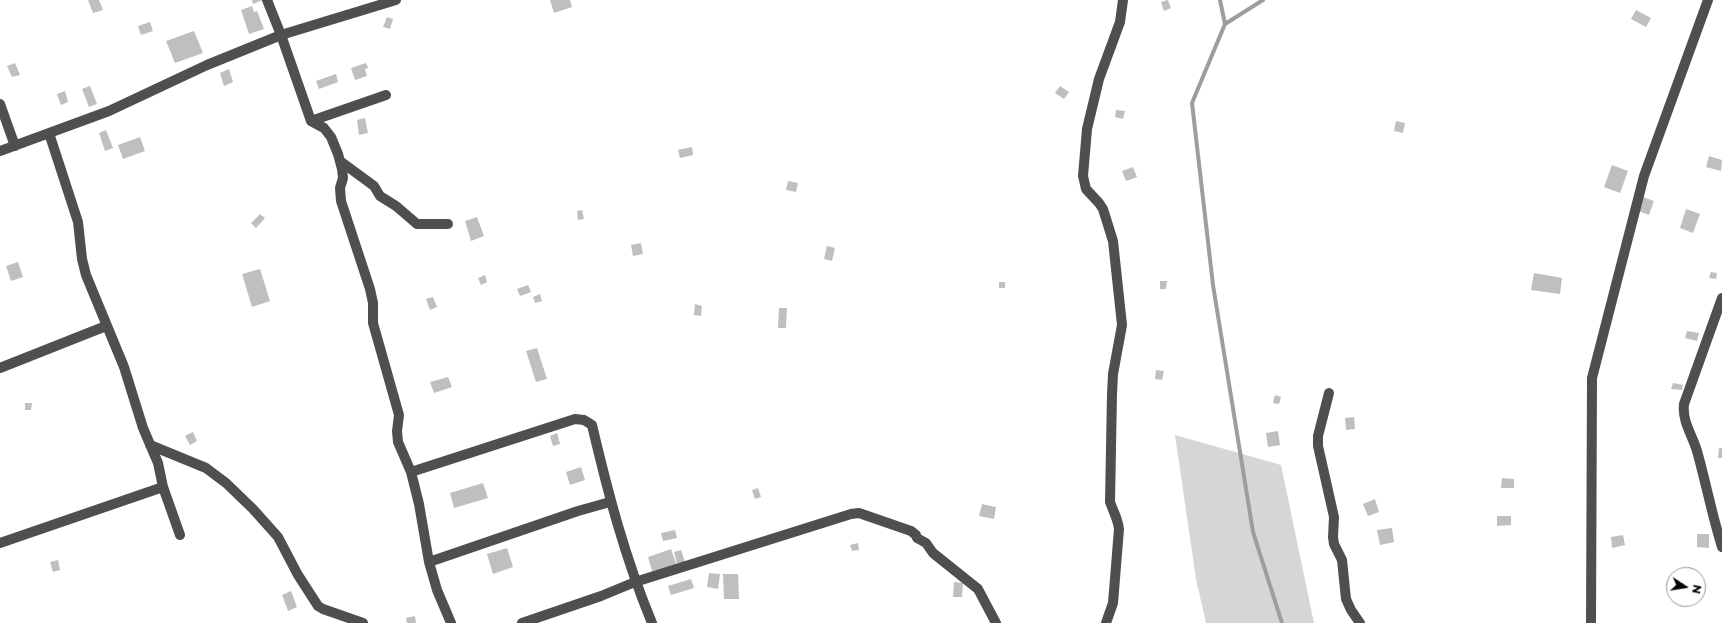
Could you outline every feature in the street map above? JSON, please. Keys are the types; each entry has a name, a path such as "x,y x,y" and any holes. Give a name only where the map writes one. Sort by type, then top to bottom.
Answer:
{"street":[{"path":"267,0 282,35 311,121 324,128 331,137 340,161 343,178 340,188 340,201 373,303 372,323 399,415 397,431 398,442 410,472 419,504 429,562 437,590 451,623"},
{"path":"0,151 109,111 207,65 282,35 396,0"},
{"path":"1106,623 1113,603 1119,529 1118,520 1110,502 1113,374 1122,326 1113,241 1103,209 1086,189 1083,176 1087,129 1099,79 1120,22 1123,0"},
{"path":"1591,623 1592,378 1644,176 1708,0"},
{"path":"311,121 386,95"},
{"path":"0,104 14,146"},
{"path":"49,133 78,222 82,259 86,275 124,367 150,445 158,464 162,487 180,535"},
{"path":"340,161 374,186 383,199 396,206 417,224 448,224"},
{"path":"1722,298 1684,404 1683,414 1695,444 1710,498 1711,512 1722,547"},
{"path":"0,368 106,326"},
{"path":"1329,393 1318,436 1318,446 1334,517 1334,544 1342,560 1346,599 1351,610 1360,623"},
{"path":"410,472 575,419 584,420 592,425 610,502 635,582 652,623"},
{"path":"150,445 206,468 215,474 254,509 278,537 298,576 318,606 363,623"},
{"path":"0,543 162,487"},
{"path":"429,562 578,511 610,502"},
{"path":"522,623 601,596 635,582 843,516 859,513 911,531 917,538 926,543 933,553 978,589 996,623"}],"shaded area":[{"path":"1175,435 1281,465 1314,623 1206,623 1196,579"}],"building":[{"path":"88,0 99,0 103,10 93,13"},
{"path":"252,0 263,0 253,4"},
{"path":"550,0 570,0 572,7 554,13"},
{"path":"1168,0 1171,8 1164,11 1161,2"},
{"path":"252,6 254,12 257,11 264,29 249,34 241,10"},
{"path":"1636,10 1651,18 1646,27 1631,19"},
{"path":"387,17 393,19 390,29 383,27"},
{"path":"150,22 153,31 141,35 138,26"},
{"path":"194,31 203,53 175,63 166,41"},
{"path":"15,63 20,75 12,77 7,66"},
{"path":"366,63 368,68 365,69 367,76 355,80 351,68"},
{"path":"229,69 233,82 224,86 220,73"},
{"path":"336,74 338,82 319,89 316,81"},
{"path":"90,86 97,104 89,107 82,89"},
{"path":"1060,86 1069,92 1064,99 1055,93"},
{"path":"65,91 68,102 61,105 57,94"},
{"path":"1116,110 1125,111 1123,119 1115,117"},
{"path":"365,118 368,133 359,135 357,120"},
{"path":"1396,121 1405,123 1403,133 1394,131"},
{"path":"106,130 113,148 105,151 99,133"},
{"path":"140,137 145,151 123,159 118,145"},
{"path":"692,147 693,155 680,158 678,150"},
{"path":"1709,156 1722,160 1721,171 1706,167"},
{"path":"1612,165 1628,171 1620,193 1604,187"},
{"path":"1133,167 1137,177 1126,181 1122,171"},
{"path":"788,181 798,183 796,192 786,190"},
{"path":"1643,197 1654,201 1649,215 1638,211"},
{"path":"1686,209 1700,214 1693,233 1680,228"},
{"path":"582,210 584,219 578,220 577,211"},
{"path":"260,214 265,218 256,228 251,223"},
{"path":"477,217 484,236 471,241 465,221"},
{"path":"641,243 643,254 633,256 631,245"},
{"path":"827,246 835,248 832,261 824,259"},
{"path":"18,262 23,277 11,281 6,266"},
{"path":"260,269 270,301 252,307 242,274"},
{"path":"1711,272 1717,273 1716,279 1709,278"},
{"path":"1534,273 1562,278 1560,294 1531,290"},
{"path":"485,275 487,282 481,285 478,278"},
{"path":"1160,281 1167,281 1166,289 1160,289"},
{"path":"999,282 1005,282 1005,288 999,288"},
{"path":"528,285 531,292 520,296 517,289"},
{"path":"540,294 542,301 535,303 533,297"},
{"path":"433,297 437,307 430,310 426,299"},
{"path":"695,304 702,306 701,316 694,315"},
{"path":"779,308 787,308 786,328 778,328"},
{"path":"1687,331 1699,333 1697,341 1685,338"},
{"path":"537,348 547,379 536,382 526,351"},
{"path":"1156,370 1164,371 1162,380 1155,379"},
{"path":"448,377 452,387 434,393 430,382"},
{"path":"1673,383 1683,385 1682,390 1671,389"},
{"path":"1275,395 1281,397 1279,404 1273,403"},
{"path":"25,403 32,403 31,410 25,410"},
{"path":"1354,417 1355,429 1346,430 1345,418"},
{"path":"1278,431 1280,445 1268,447 1266,433"},
{"path":"193,432 197,441 190,445 185,436"},
{"path":"557,433 560,444 553,446 550,436"},
{"path":"1719,448 1722,448 1722,458 1718,458"},
{"path":"581,467 585,480 570,485 566,472"},
{"path":"1502,478 1514,479 1514,488 1501,488"},
{"path":"483,483 488,498 454,508 450,493"},
{"path":"758,488 761,497 755,499 752,490"},
{"path":"1375,499 1379,512 1368,516 1363,504"},
{"path":"982,504 996,507 994,519 979,516"},
{"path":"1497,516 1511,516 1511,525 1497,526"},
{"path":"1392,528 1394,542 1380,545 1377,530"},
{"path":"675,530 677,538 663,541 661,533"},
{"path":"1697,534 1709,534 1709,548 1697,547"},
{"path":"1623,535 1625,545 1612,548 1611,537"},
{"path":"858,543 859,550 852,551 850,545"},
{"path":"507,548 513,567 493,574 487,554"},
{"path":"671,549 677,566 656,572 656,570 652,571 648,557"},
{"path":"681,550 685,562 677,564 674,552"},
{"path":"58,560 60,570 53,572 50,562"},
{"path":"709,573 720,574 718,589 707,587"},
{"path":"723,574 738,574 739,599 724,599"},
{"path":"691,579 694,588 671,595 668,586"},
{"path":"954,582 963,583 962,597 953,597"},
{"path":"291,591 297,607 288,611 282,595"},
{"path":"415,616 416,623 407,623 406,618"}],"waterway":[{"path":"1220,0 1225,24"},
{"path":"1263,0 1225,24 1192,103 1213,285 1253,532 1282,623"}]}
